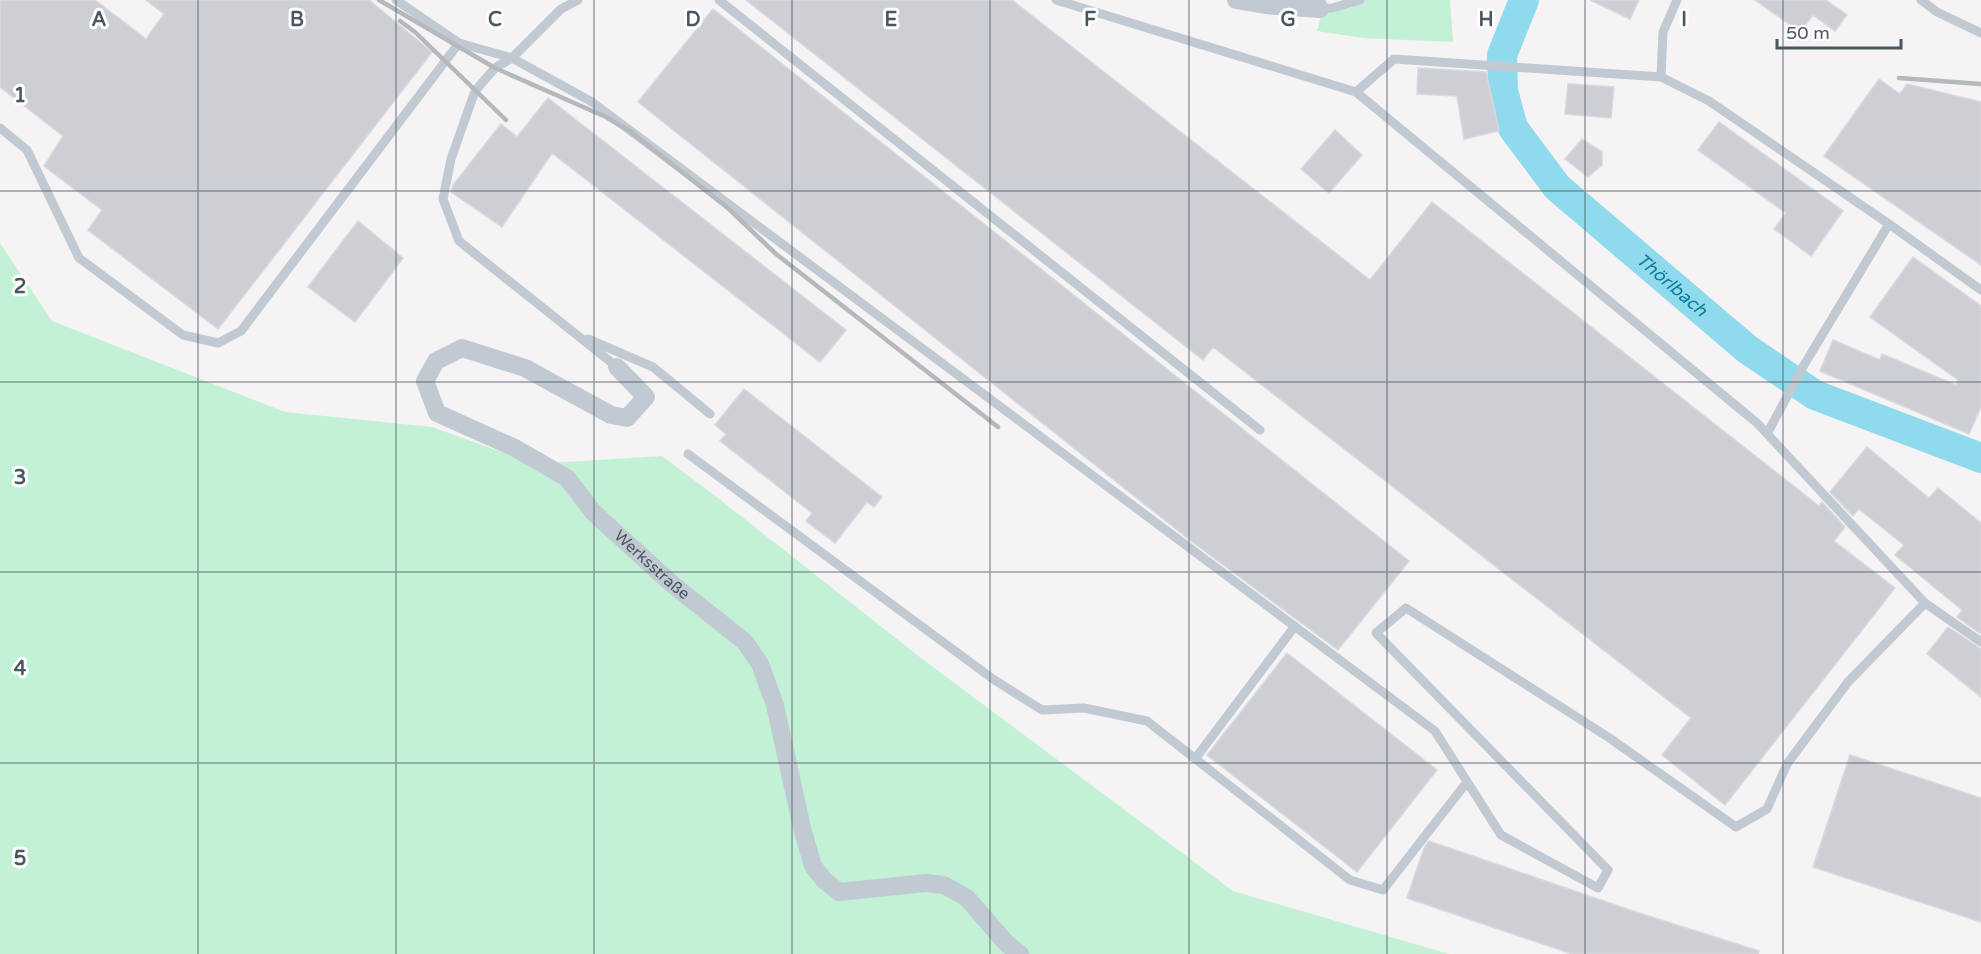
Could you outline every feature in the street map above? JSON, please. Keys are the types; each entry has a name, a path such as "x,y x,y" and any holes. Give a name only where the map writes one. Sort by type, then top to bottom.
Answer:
{"street":[{"path":"1236,0 1265,5 1318,5"},
{"name":"Werksstraße","path":"617,366 646,397 627,418 611,415 525,368 462,348 436,361 425,381 437,413 515,448 567,478 593,512 672,584 746,642 760,664 775,705 802,828 813,866 824,880 839,892 905,884 944,885 967,898 1006,943 1020,954"}],"lane":[{"path":"396,0 459,43 512,58 592,102 1435,731 1501,835 1598,888 1608,870 1376,633 1406,608 1608,737 1737,827 1767,810 1787,764 1848,682 1925,603"},
{"path":"578,0 561,9 512,58 495,68 476,91 451,159 443,199 459,241 617,366"},
{"path":"719,0 1260,430"},
{"path":"1056,0 1356,92 1757,423 1925,603 1981,642"},
{"path":"1318,5 1332,8 1360,0"},
{"path":"1661,77 1663,32 1677,0"},
{"path":"1921,0 1937,12 1981,33"},
{"path":"0,128 27,150 79,258 183,335 218,343 241,331 459,43"},
{"path":"1356,92 1394,60 1661,77 1709,101 1981,290"},
{"path":"1767,434 1804,365 1889,224"},
{"path":"577,335 653,367 711,414"},
{"path":"688,454 993,679 1041,710 1084,708 1147,722 1350,880 1383,890 1467,782"},
{"path":"1195,759 1294,626"}],"green space":[{"path":"1364,0 1450,0 1453,42 1363,38 1317,31 1321,16"},
{"path":"0,243 52,321 285,412 432,427 535,464 662,456 921,658 1233,891 1449,954 0,954"}],"building":[{"path":"0,0 95,0 146,39 164,14 146,0 369,0 432,52 218,329 88,230 102,210 44,166 63,136 0,87"},
{"path":"746,0 1012,0 1370,280 1432,202 1819,506 1822,502 1845,527 1834,541 1895,588 1725,805 1662,755 1691,718 1213,347 1203,360"},
{"path":"1590,0 1639,0 1630,19"},
{"path":"1755,0 1826,0 1847,15 1835,31 1813,15 1800,32"},
{"path":"713,9 1409,561 1338,650 1191,541 638,102"},
{"path":"1418,68 1486,72 1499,131 1464,139 1457,96 1417,94"},
{"path":"1879,79 1900,94 1907,84 1981,102 1981,265 1824,156"},
{"path":"1568,84 1614,87 1611,118 1565,114"},
{"path":"548,98 846,330 820,362 552,153 502,227 451,192 453,185 501,124 517,137"},
{"path":"1719,122 1843,211 1811,256 1774,229 1786,213 1698,150"},
{"path":"1335,130 1362,155 1329,193 1301,169"},
{"path":"1582,139 1602,152 1602,165 1588,177 1565,159"},
{"path":"358,221 403,258 355,322 308,287"},
{"path":"1913,257 1981,306 1981,407 1969,434 1820,371 1833,340 1880,360 1882,354 1956,385 1958,380 1870,317"},
{"path":"744,389 882,497 874,507 867,502 835,543 806,521 812,513 720,441 726,434 715,425"},
{"path":"1867,447 1929,498 1938,488 1981,523 1981,634 1957,617 1962,610 1895,555 1904,545 1859,509 1853,516 1830,492"},
{"path":"1948,627 1981,649 1981,697 1927,654"},
{"path":"1287,653 1437,770 1357,872 1207,755"},
{"path":"1850,755 1981,798 1981,922 1813,867"},
{"path":"1429,841 1633,911 1759,951 1758,954 1572,954 1407,898 1424,848"}],"waterway":[{"name":"Thörlbach","path":"1524,0 1502,55 1503,91 1513,128 1557,187 1747,349 1815,395 1981,458"}],"railway":[{"path":"379,0 495,68 606,117 631,132 729,209 776,254 998,427"},
{"path":"400,21 415,32 506,120"},
{"path":"1899,78 1981,84"}]}
